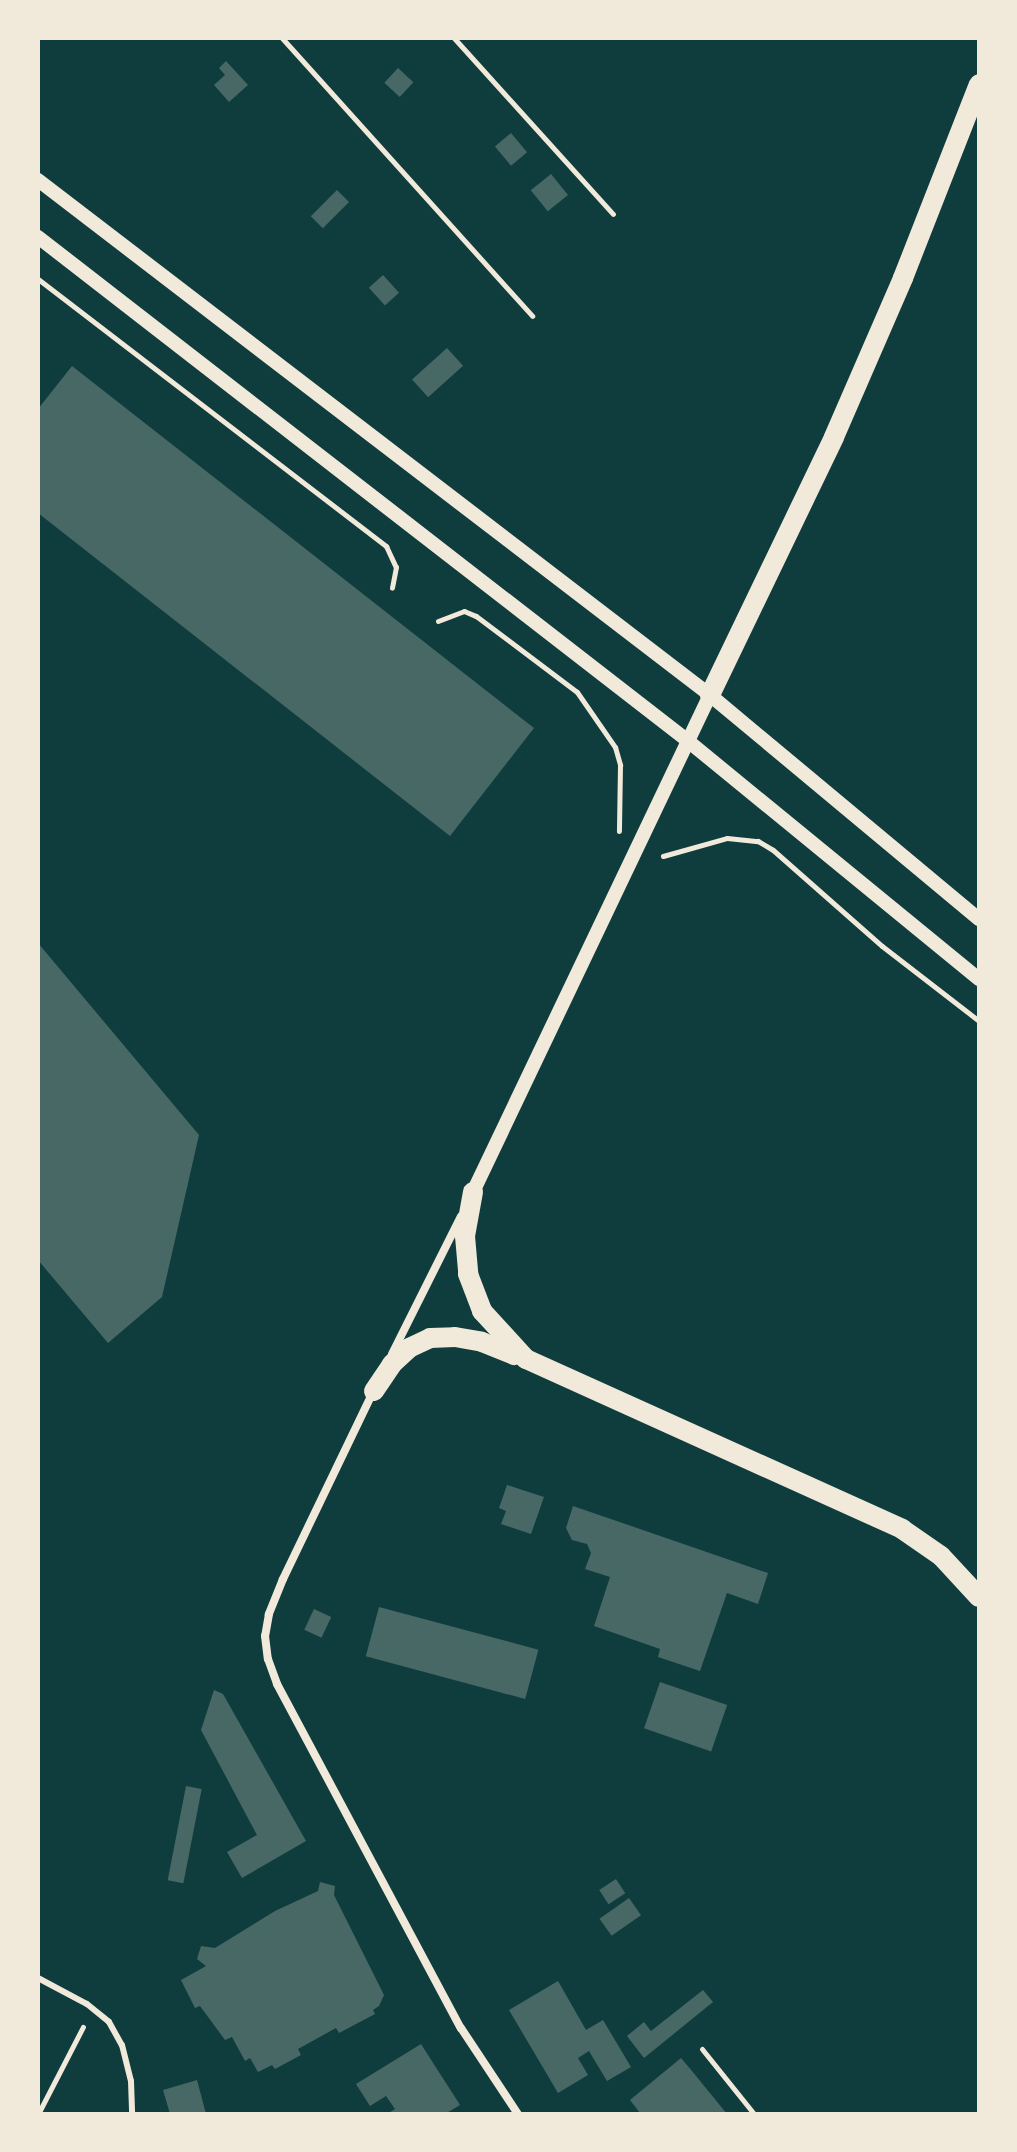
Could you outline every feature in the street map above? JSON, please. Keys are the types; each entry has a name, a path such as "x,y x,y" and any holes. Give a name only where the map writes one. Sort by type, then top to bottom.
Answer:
{"main road":[{"path":"710,695 834,437 909,264 979,84"},
{"path":"473,1192 465,1236 468,1274 482,1311 526,1359"},
{"path":"374,1391 392,1364 409,1348 430,1338 455,1337 482,1342 874,1514 941,1556 979,1597"}],"street":[{"path":"38,180 710,695 979,919"},
{"path":"38,237 688,741 979,979"},
{"path":"518,2114 461,2028 277,1684 268,1659 265,1636 278,1591 710,695"}],"lane":[{"path":"38,1978 109,2022 122,2045 131,2081 132,2114"}],"path":[{"path":"282,38 532,316"},
{"path":"454,38 613,214"},
{"path":"38,279 386,546 396,567 392,588"},
{"path":"438,621 464,611 476,616 577,692 615,747 620,765 616,827 621,835"},
{"path":"663,856 727,838 758,841 773,850 882,946 979,1021"},
{"path":"38,2114 92,2009"},
{"path":"702,2049 754,2114"}],"building":[{"path":"226,61 248,85 229,102 214,85 225,75 219,68"},
{"path":"398,68 413,82 400,97 384,83"},
{"path":"511,133 527,152 511,166 495,146"},
{"path":"551,174 568,195 548,211 531,190"},
{"path":"337,190 349,202 323,228 311,216"},
{"path":"383,275 399,293 385,306 369,288"},
{"path":"447,348 463,366 428,397 412,379"},
{"path":"72,366 534,728 450,836 38,513 38,409"},
{"path":"38,943 199,1135 162,1297 108,1343 38,1260"},
{"path":"507,1485 544,1497 531,1534 501,1524 506,1511 499,1508"},
{"path":"573,1506 768,1573 758,1604 727,1593 700,1671 658,1657 660,1649 594,1626 610,1577 585,1569 591,1553 587,1544 572,1540 566,1528"},
{"path":"379,1607 538,1650 525,1699 366,1656"},
{"path":"314,1609 331,1617 321,1638 304,1630"},
{"path":"660,1682 727,1705 711,1751 644,1728"},
{"path":"214,1690 223,1694 306,1841 242,1878 227,1852 257,1835 201,1730"},
{"path":"186,1786 202,1789 183,1883 168,1880"},
{"path":"616,1879 625,1893 608,1904 599,1890"},
{"path":"320,1882 335,1886 334,1895 384,1995 379,2006 373,2010 375,2014 339,2033 336,2028 298,2049 301,2055 275,2069 272,2065 258,2072 250,2058 245,2061 232,2037 225,2040 200,2006 195,2008 181,1980 206,1966 197,1959 201,1946 215,1948 275,1911 318,1891"},
{"path":"629,1898 641,1915 612,1936 600,1919"},
{"path":"558,1981 586,2030 603,2020 631,2067 607,2081 589,2051 578,2058 588,2075 558,2093 509,2010"},
{"path":"703,1990 713,2002 644,2058 627,2036 644,2022 651,2031"},
{"path":"421,2044 460,2105 445,2114 387,2114 395,2109 386,2096 370,2106 356,2084"},
{"path":"681,2058 727,2114 640,2113 630,2100"},
{"path":"197,2080 206,2114 170,2114 163,2090"}]}
